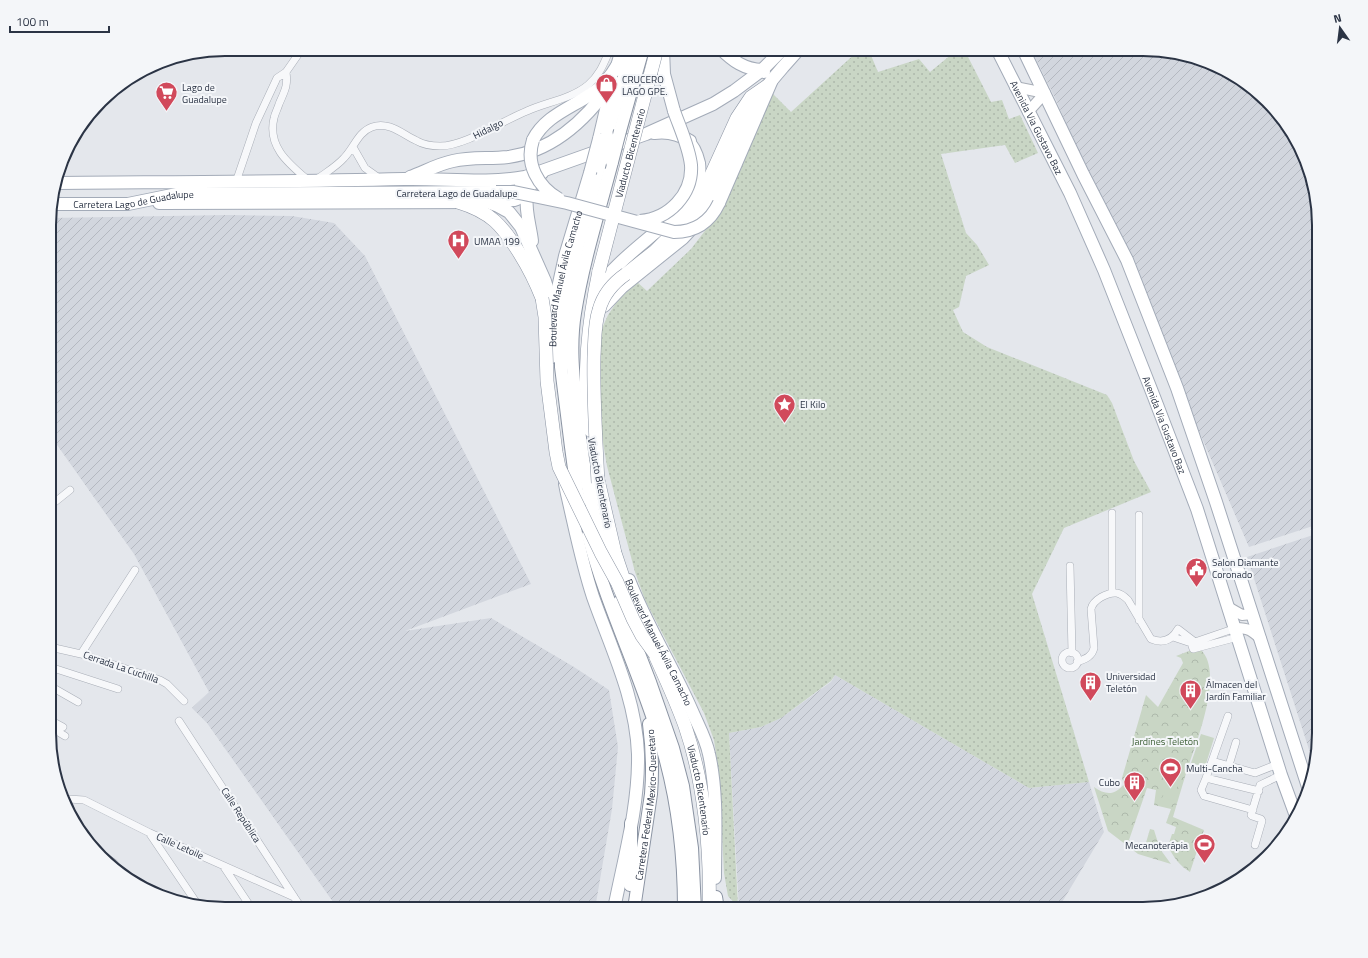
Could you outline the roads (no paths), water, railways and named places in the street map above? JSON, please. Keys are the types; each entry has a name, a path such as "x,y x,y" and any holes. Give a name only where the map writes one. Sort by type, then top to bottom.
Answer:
{"highway":[{"name":"Viaducto Bicentenario","path":"655,56 591,308 586,357 587,397 589,425 598,482 621,575 633,608 668,683 685,727 698,775 705,820 709,902"},
{"path":"598,482 594,390 596,319 604,297 613,285 646,259 678,228 697,204 740,113 751,97 769,83"},
{"path":"458,202 476,209 492,219 507,234 527,264 549,303 545,317 547,381 559,467 601,553 617,582 633,619 642,636 655,654"},
{"path":"520,240 527,264"},
{"path":"709,882 715,902"}],"main road":[{"path":"595,170 603,137 613,81 620,56"},
{"path":"603,137 630,56"},
{"name":"Boulevard Manuel Ávila Camacho","path":"641,56 586,259 575,313 572,365 580,445 588,488 614,590 674,748 683,786 692,848 695,902"},
{"name":"Boulevard Manuel Ávila Camacho","path":"660,56 644,129 632,161 597,292 592,325 590,367 593,427 597,455 624,568 639,605 684,692 709,752 715,805 716,902"},
{"path":"635,221 648,220 667,212 682,198 688,186 691,172 690,158 674,111 664,74 663,56"},
{"path":"592,325 600,310 616,292 683,238 695,225 707,207 750,109 769,83 762,70 742,66 729,56"},
{"name":"Carretera Lago de Guadalupe","path":"61,183 406,179 489,181 511,180 550,169 644,129 713,104 734,92 762,70 776,56"},
{"name":"Carretera Lago de Guadalupe","path":"57,204 128,204 177,194 514,192 567,203 668,231 686,231 697,227 708,220 719,203 769,83 792,56"},
{"name":"Avenida Via Gustavo Baz","path":"1000,56 1070,193 1103,268 1197,509 1294,810"},
{"path":"1027,56 1083,174 1127,260 1177,388 1216,502 1305,779"},
{"path":"567,203 550,193 536,177 531,162 530,151 533,140 541,127 549,120 592,94 599,88 618,64"},
{"path":"406,179 455,160 506,157 524,154 541,148 560,137 576,124 599,101 613,81"},
{"path":"1015,87 1045,93"},
{"path":"1028,112 1045,93"},
{"path":"644,129 675,134 686,139 696,147 702,156 706,167 707,181"},
{"path":"597,292 618,265 681,212 690,200 696,186 699,168 696,152 693,146 686,139"},
{"path":"533,252 526,206 527,195 530,186 537,178 550,169"},
{"name":"Boulevard Manuel Ávila Camacho","path":"595,170 549,303 552,368 567,494 592,595 628,693 634,719 638,753 637,785 615,902"},
{"name":"Boulevard Manuel Ávila Camacho","path":"595,170 564,311 561,367 577,491 588,534 608,596 663,748 674,793 684,877 684,902"},
{"path":"128,204 511,201 517,199 521,194 522,188 519,183 511,180"},
{"path":"481,202 498,206 513,217 521,228 545,281 549,303"},
{"path":"492,219 507,226 520,240 549,303"},
{"path":"1228,607 1242,616 1252,614"},
{"path":"1237,633 1250,630 1261,639"},
{"name":"Carretera Federal Mexico-Queretaro","path":"635,902 653,775 646,701"},
{"path":"628,902 631,870 631,822"}],"street":[{"path":"236,182 256,123 277,78 286,72 297,56"},
{"name":"Hidalgo","path":"312,181 344,159 360,135 366,129 373,126 381,125 394,128 425,144 442,146 458,143 515,116 581,90 599,74 607,56"},
{"path":"286,72 288,83 274,118 272,133 273,141 277,150 290,165 312,181"},
{"path":"353,147 366,168 372,174 383,180"},
{"path":"56,501 70,490"},
{"path":"1112,513 1112,593"},
{"path":"1139,515 1139,621"},
{"path":"1070,566 1072,653"},
{"path":"81,654 134,570"},
{"path":"1077,662 1076,656 1072,653 1066,653 1062,661 1067,667 1070,668 1077,662 1090,656 1093,652 1092,604 1100,598 1112,593 1123,596 1128,600 1151,639 1161,641 1173,637 1178,630 1195,644"},
{"path":"1173,637 1195,644 1237,633"},
{"name":"Cerrada La Cuchilla","path":"56,648 81,654 160,680 167,684 184,701"},
{"path":"56,669 118,689"},
{"path":"56,689 78,702"},
{"path":"1228,716 1201,790 1204,796 1253,810"},
{"name":"Calle República","path":"179,721 297,902"},
{"path":"56,723 63,727"},
{"path":"56,731 65,736"},
{"path":"1229,765 1236,742"},
{"path":"1212,761 1256,774 1280,769"},
{"path":"1255,845 1262,821 1261,819 1251,816 1258,791 1261,784 1280,769"},
{"path":"1206,778 1258,791"},
{"name":"Calle Letoile","path":"69,798 84,800 150,833 294,897"},
{"path":"150,833 194,899"},
{"path":"223,866 247,902"}],"place":[{"name":"CRUCERO LAGO GPE.","path":"607,104"},
{"name":"Lago de Guadalupe","path":"167,112"},
{"name":"UMAA 199","path":"459,260"},
{"name":"El Kilo","path":"784,424"},
{"name":"Salon Diamante Coronado","path":"1196,588"},
{"name":"Universidad Teletón","path":"1090,702"},
{"name":"Álmacen del Jardín Familiar","path":"1190,710"},
{"name":"Multi-Cancha","path":"1171,788"},
{"name":"Cubo","path":"1135,802"},
{"name":"Mecanoterápia","path":"1204,864"}],"park label":[{"name":"Jardínes Teletón","path":"1165,741"}]}
